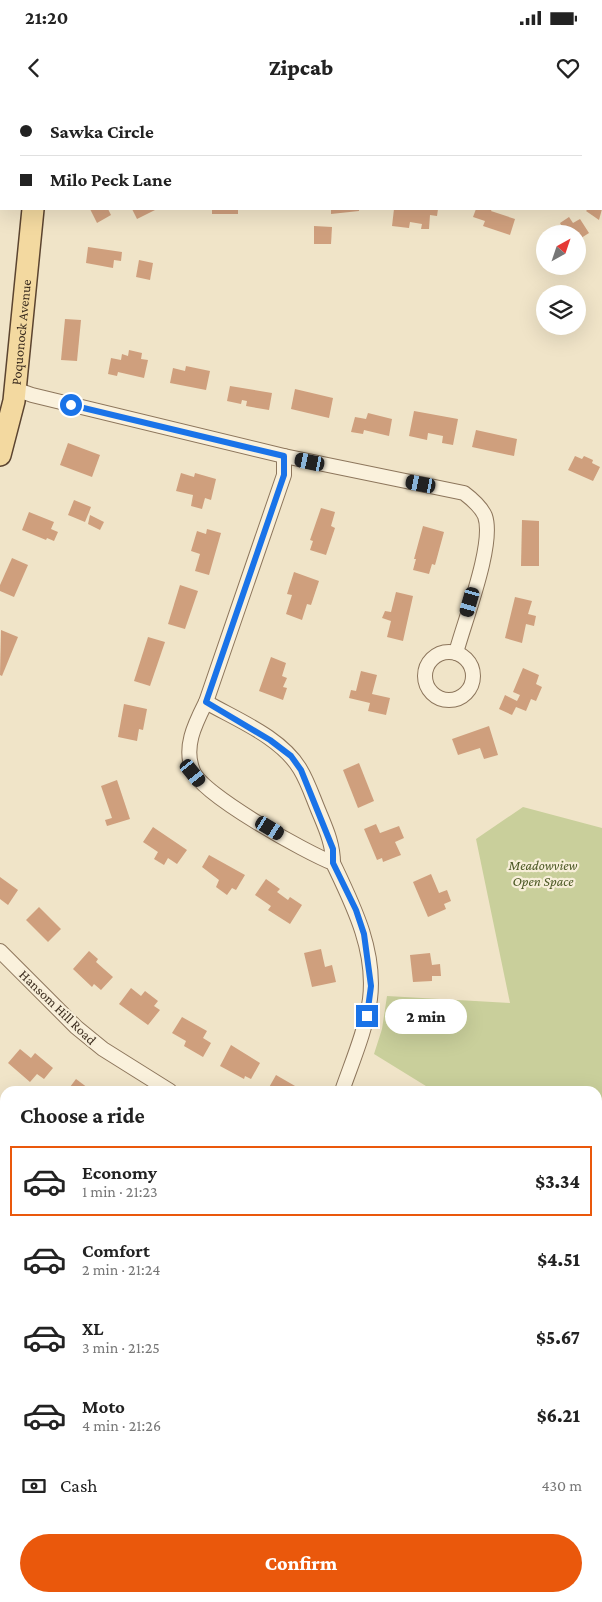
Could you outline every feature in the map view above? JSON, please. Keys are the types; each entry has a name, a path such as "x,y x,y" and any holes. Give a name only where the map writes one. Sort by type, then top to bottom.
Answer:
{"main road":[{"name":"Poquonock Avenue","path":"0,455 15,389 33,210"}],"street":[{"path":"15,389 32,395 284,456 453,490 472,500 484,515 488,538 456,653"},
{"path":"284,456 284,475 206,702 195,724 189,744 193,773 204,786 238,810 316,856 333,863"},
{"path":"206,702 270,740 291,756 301,770 323,822 333,849 333,863 356,910 364,934 371,986 367,1016 344,1086"},
{"name":"Hansom Hill Road","path":"0,951 76,1027 103,1049 162,1086"}],"green space":[{"name":"Meadowview Open Space","path":"523,807 602,828 602,1086 426,1086 374,1054 382,1029 387,996 510,1003 476,839"}],"building":[{"path":"90,210 108,210 111,215 97,223"},
{"path":"132,210 155,210 137,219"},
{"path":"212,210 238,210 238,214 212,214"},
{"path":"331,210 359,210 359,211 331,214"},
{"path":"394,210 438,210 437,216 430,215 429,229 421,229 422,224 410,222 409,228 392,226"},
{"path":"476,210 492,210 515,219 510,235 483,226 485,221 473,217"},
{"path":"602,210 599,220 586,211"},
{"path":"569,217 573,223 580,219 584,225 561,225 560,223"},
{"path":"314,226 332,227 331,244 314,244"},
{"path":"88,247 122,252 121,261 114,260 113,268 86,263"},
{"path":"139,260 153,263 150,280 136,277"},
{"path":"65,319 81,320 77,361 61,360"},
{"path":"129,350 142,353 141,359 148,360 144,378 118,372 117,376 108,374 111,358 121,360 122,354 128,356"},
{"path":"186,366 210,371 206,390 170,383 173,368 185,371"},
{"path":"230,386 272,393 269,410 246,406 247,401 242,400 241,404 227,401"},
{"path":"295,389 333,398 329,418 291,409"},
{"path":"414,411 458,419 453,445 442,443 443,436 428,433 427,440 409,436"},
{"path":"368,413 392,419 389,436 364,430 363,434 351,432 355,417 366,419"},
{"path":"476,430 517,439 514,456 472,447"},
{"path":"68,443 100,455 92,477 60,465"},
{"path":"575,456 582,459 584,456 593,460 592,463 600,467 593,481 568,470"},
{"path":"181,473 194,477 195,473 216,479 211,500 205,498 202,509 191,506 193,495 176,491"},
{"path":"74,500 91,507 85,522 68,515"},
{"path":"321,508 335,512 331,526 335,528 326,555 310,550 313,541 310,540"},
{"path":"29,512 54,522 51,529 58,532 54,541 47,538 46,540 22,530"},
{"path":"90,515 104,522 100,530 88,524"},
{"path":"522,520 539,521 539,566 521,566"},
{"path":"423,526 444,532 435,565 432,564 429,574 413,570"},
{"path":"207,529 221,533 209,575 195,571 200,554 191,551 197,531 206,534"},
{"path":"12,558 28,565 14,597 0,591 0,585"},
{"path":"294,572 319,581 311,605 307,604 302,620 286,614 292,595 287,594"},
{"path":"180,585 198,591 185,629 168,624"},
{"path":"396,592 413,596 403,641 387,637 391,621 382,618 385,611 391,612"},
{"path":"515,597 532,601 528,614 536,616 534,626 526,624 522,643 505,638"},
{"path":"1,630 18,637 2,676 0,675"},
{"path":"148,637 165,642 150,686 134,681"},
{"path":"271,657 286,663 282,676 287,678 283,687 287,688 283,700 259,691"},
{"path":"523,668 539,675 536,684 542,687 536,701 531,699 526,711 516,707 512,715 499,709 505,695 517,701 520,695 513,692"},
{"path":"361,671 377,675 372,694 390,698 386,715 368,711 370,703 349,698 351,690 356,691"},
{"path":"124,704 147,709 143,730 139,729 137,741 118,737"},
{"path":"489,726 498,755 484,759 480,748 458,755 452,739"},
{"path":"359,763 374,801 358,808 343,770"},
{"path":"117,780 130,819 107,826 105,820 112,818 101,786"},
{"path":"376,824 380,833 399,826 404,838 395,842 401,855 383,862 382,858 377,860 364,829"},
{"path":"153,827 187,850 177,864 168,858 164,865 154,859 158,852 143,842"},
{"path":"209,855 245,875 236,890 232,888 227,895 216,887 219,880 202,867"},
{"path":"431,874 439,893 447,890 451,901 444,904 446,909 428,917 413,882"},
{"path":"0,877 18,890 8,905 0,899"},
{"path":"266,879 280,889 277,892 288,900 290,897 302,905 290,924 268,910 271,906 255,895"},
{"path":"39,907 61,929 48,942 26,920"},
{"path":"321,949 325,967 332,965 336,982 312,987 304,953"},
{"path":"89,951 98,959 96,962 113,977 101,990 94,984 92,987 73,969"},
{"path":"430,953 432,965 440,964 441,976 432,976 432,981 413,982 410,955"},
{"path":"131,988 141,996 145,991 158,1001 154,1006 160,1010 148,1025 119,1004"},
{"path":"182,1017 207,1031 203,1038 211,1043 203,1057 184,1046 186,1041 172,1033"},
{"path":"231,1045 260,1063 251,1079 245,1076 244,1079 220,1066"},
{"path":"20,1049 31,1058 35,1053 53,1068 44,1079 37,1074 30,1082 8,1063"},
{"path":"276,1075 295,1086 270,1086"},
{"path":"76,1079 85,1086 71,1086"}],"route":[{"path":"71,405 284,456 284,475 206,702 270,740 291,756 301,770 333,849 333,863 356,910 364,934 371,986 367,1016"}]}
